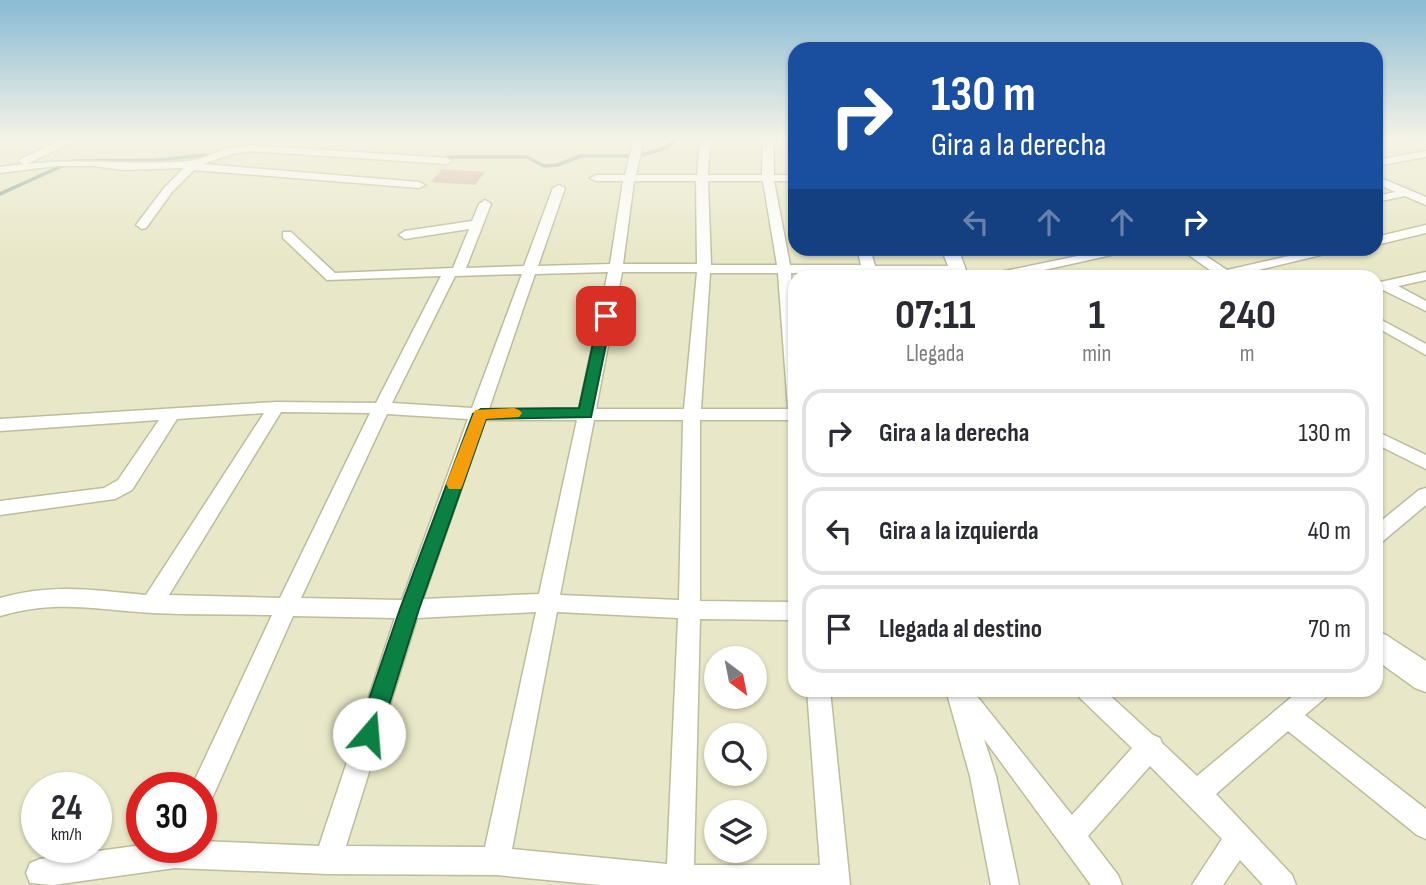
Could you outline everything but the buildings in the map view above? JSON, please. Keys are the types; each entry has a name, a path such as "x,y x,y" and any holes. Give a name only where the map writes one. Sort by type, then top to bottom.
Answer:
{"street":[{"path":"142,225 179,179"},
{"path":"338,179 419,185"},
{"path":"496,861 546,603 616,268 629,179"},
{"path":"680,882 692,415 704,268 702,179"},
{"path":"768,179 784,269 788,324"},
{"path":"1383,182 1426,201"},
{"path":"328,860 409,609 481,414 559,188"},
{"path":"1383,198 1426,189"},
{"path":"211,772 379,408 454,271 485,204"},
{"path":"405,235 478,224"},
{"path":"1383,239 1426,229"},
{"path":"287,235 332,277 529,269 806,270"},
{"path":"1030,270 1099,256"},
{"path":"1196,256 1215,270"},
{"path":"1249,270 1311,256"},
{"path":"1383,285 1426,276"},
{"path":"1383,287 1426,307"},
{"path":"1383,325 1426,350"},
{"path":"0,425 276,407 379,408 481,414 788,415"},
{"path":"152,604 276,407"},
{"path":"0,508 108,494 119,489 125,485 173,412"},
{"path":"1383,441 1426,463"},
{"path":"1383,530 1426,495"},
{"path":"0,607 28,599 56,596 152,604 409,609 546,603 689,610 788,611"},
{"path":"1383,649 1426,678"},
{"path":"217,853 328,860 496,861 680,882 836,882 821,697"},
{"path":"959,697 983,776 1005,885"},
{"path":"962,697 1108,885"},
{"path":"1096,697 1197,793 1282,885"},
{"path":"1197,793 1309,697"},
{"path":"1288,716 1426,826"},
{"path":"1071,836 1151,747"},
{"path":"1206,885 1239,838"},
{"path":"40,873 126,858"}],"shaded area":[{"path":"433,179 479,179 475,185 431,182"}],"waterway":[{"path":"0,194 33,179"}],"slow traffic":[{"path":"455,484 481,414 514,413"}],"route":[{"path":"369,734 409,609 481,414 586,413 606,316"}]}
